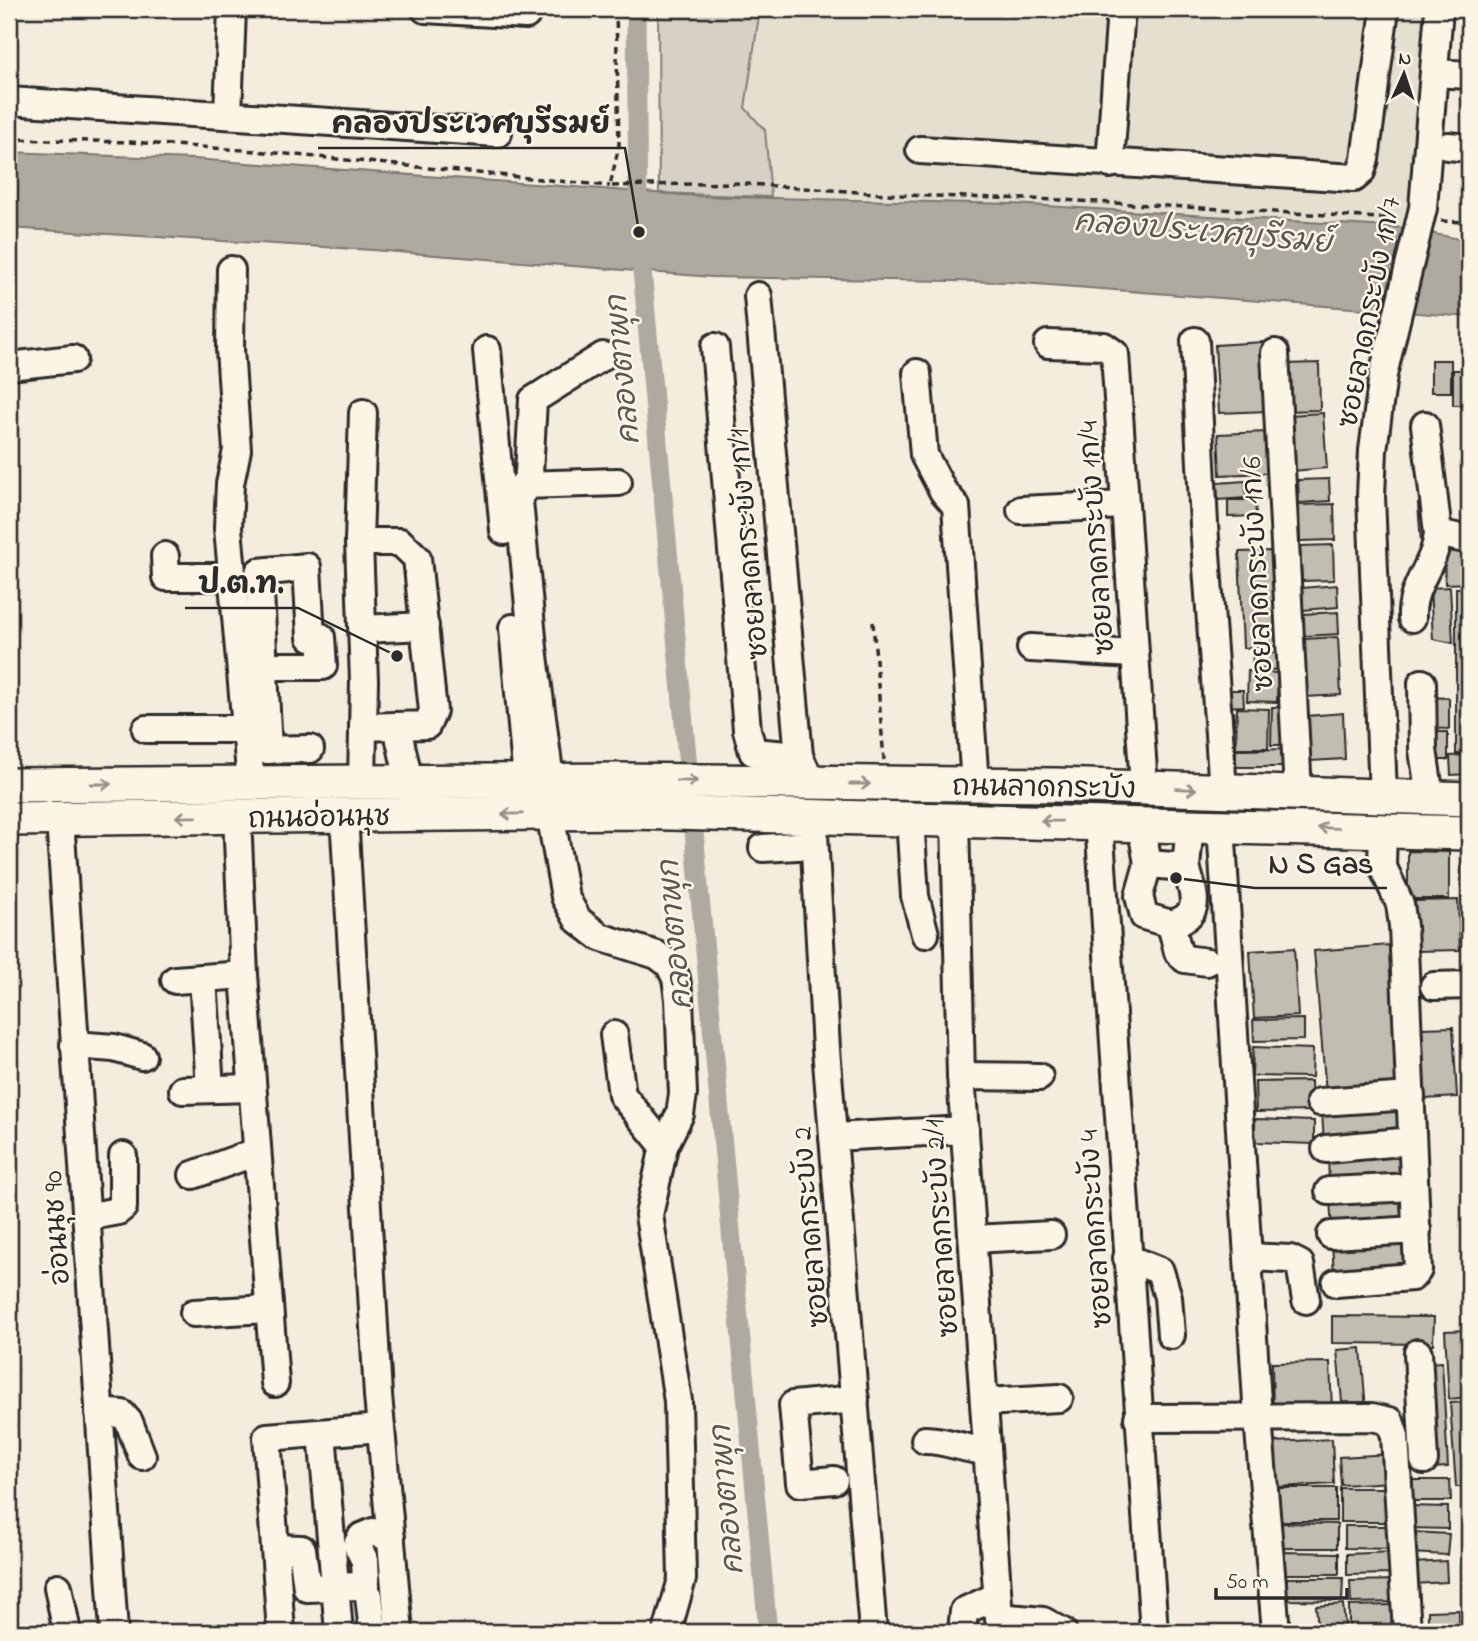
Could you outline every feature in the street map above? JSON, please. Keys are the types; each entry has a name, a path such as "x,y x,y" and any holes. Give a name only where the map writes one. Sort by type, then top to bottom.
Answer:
{"main road":[{"name":"ถนนลาดกระบัง","path":"619,780 803,800 910,818 1469,833"},
{"name":"ถนนอ่อนนุช","path":"9,785 619,780"},
{"path":"60,784 60,819"},
{"name":"ถนนลาดกระบัง","path":"629,813 975,785 1144,787 1469,799"},
{"name":"ถนนอ่อนนุช","path":"9,819 629,813"}],"street":[{"path":"228,114 232,9"},
{"path":"425,9 526,15"},
{"path":"1110,164 1121,9"},
{"path":"920,150 1345,180 1354,178 1361,172 1366,159 1385,9"},
{"name":"ซอยลาดกระบัง 1ก/7","path":"1383,795 1371,496 1373,450 1384,375 1423,208 1449,146 1434,73 1439,9"},
{"path":"1434,73 1469,75"},
{"path":"9,101 498,133"},
{"path":"230,270 230,349 237,450 229,505 232,577 253,743"},
{"name":"ซอยลาดกระบัง 1ก/1","path":"758,296 803,800"},
{"path":"1195,341 1204,525 1223,790"},
{"name":"ซอยลาดกระบัง 1ก/4","path":"1048,344 1104,346 1115,355 1144,787"},
{"path":"715,346 747,730 753,752 803,800 763,848"},
{"path":"487,350 538,780"},
{"name":"ซอยลาดกระบัง 1ก/6","path":"1275,353 1298,792"},
{"path":"538,780 533,648 519,501 529,473 533,400 603,356"},
{"path":"9,366 73,359"},
{"path":"917,373 924,454 943,491 956,506 975,785"},
{"path":"362,782 363,629 359,542 363,413"},
{"path":"1412,618 1416,589 1437,552 1438,533 1425,425"},
{"path":"523,485 618,482"},
{"path":"1021,510 1124,505"},
{"path":"1438,533 1469,540"},
{"path":"359,542 400,542 413,551 420,569 432,719 427,725 363,727"},
{"path":"165,556 166,577 232,577"},
{"path":"363,629 425,626"},
{"path":"1031,648 1133,654"},
{"path":"251,783 253,743 264,666"},
{"path":"1422,683 1423,750 1430,797"},
{"path":"397,727 409,781"},
{"path":"146,729 310,750"},
{"name":"ซอยลาดกระบัง 2","path":"803,800 873,1632"},
{"path":"550,813 565,897 578,920 600,937 657,954 669,964 676,978 683,1094 680,1114 664,1146 649,1215 678,1401 682,1579 667,1632"},
{"path":"344,815 381,1429 399,1632"},
{"path":"237,817 244,975 267,1309 275,1383"},
{"path":"910,818 915,896 925,934"},
{"name":"อ่อนนุช 90","path":"60,819 114,1632"},
{"name":"ซอยลาดกระบัง 2/1","path":"955,819 961,1076 999,1615"},
{"name":"ซอยลาดกระบัง 4","path":"1099,822 1154,1632"},
{"path":"1141,823 1148,864 1139,896 1144,916 1171,924 1185,920 1192,914 1194,905 1186,867 1205,825"},
{"path":"1205,825 1249,1256 1258,1418 1276,1632"},
{"path":"1336,1283 1416,1274 1418,1230 1403,926 1400,904 1382,865 1383,830"},
{"path":"1148,864 1186,867"},
{"path":"1171,924 1178,952 1185,960 1207,962"},
{"path":"175,980 244,975"},
{"path":"203,978 210,1089"},
{"path":"1434,986 1469,985"},
{"path":"614,1035 622,1095 664,1146"},
{"path":"74,1045 114,1048 142,1056"},
{"path":"961,1076 1039,1077"},
{"path":"183,1090 252,1088"},
{"path":"1320,1102 1411,1096"},
{"path":"833,1137 965,1130"},
{"path":"1326,1149 1412,1141"},
{"path":"193,1175 256,1152"},
{"path":"86,1217 118,1211 122,1206 123,1156"},
{"path":"1329,1191 1414,1187"},
{"path":"1331,1235 1418,1230"},
{"path":"972,1239 1051,1235"},
{"path":"1249,1256 1290,1259 1300,1264 1306,1300"},
{"path":"1128,1258 1160,1271 1168,1297 1171,1335"},
{"path":"194,1313 267,1309"},
{"path":"1418,1353 1424,1460"},
{"path":"984,1402 1059,1398"},
{"path":"834,1480 800,1483 793,1405 855,1399"},
{"path":"1138,1418 1372,1417 1390,1420 1422,1410"},
{"path":"99,1412 122,1414 129,1422 142,1456"},
{"path":"1390,1420 1395,1436 1407,1632"},
{"path":"281,1632 267,1437 381,1429"},
{"path":"322,1433 339,1632"},
{"path":"925,1440 947,1440 968,1450 987,1451"},
{"path":"330,1523 390,1529"},
{"path":"279,1602 359,1586 366,1581 365,1561 357,1545 361,1537 390,1529"},
{"path":"275,1548 302,1549 307,1588 369,1595 396,1593"},
{"path":"58,1587 67,1632"},
{"path":"369,1595 373,1632"},
{"path":"962,1632 964,1611 1043,1621 1063,1632"}],"path":[{"path":"610,186 619,145 616,9"},
{"path":"9,139 116,141 256,151 610,186 734,183 1408,219"},
{"path":"1432,220 1469,222"},
{"path":"873,622 884,765"}],"shaded area":[{"path":"658,9 760,9 745,108 765,130 771,197 659,193"},
{"path":"760,9 1430,9 1417,159 1406,228 1013,204 771,197 765,130 745,109"}],"water":[{"path":"9,152 194,159 697,196 1013,204 1406,228 1469,241 1469,317 1009,282 712,277 372,250 9,228"}],"building":[{"path":"1263,342 1268,411 1219,413 1215,345"},
{"path":"1431,360 1451,360 1451,392 1431,392"},
{"path":"1319,363 1320,410 1286,411 1285,364"},
{"path":"1453,370 1469,370 1469,405 1453,405"},
{"path":"1323,413 1327,468 1292,471 1288,415"},
{"path":"1267,432 1269,473 1220,475 1218,434"},
{"path":"1329,479 1330,501 1299,503 1298,480"},
{"path":"1245,481 1246,498 1218,500 1217,483"},
{"path":"1228,500 1255,500 1256,516 1228,517"},
{"path":"1334,504 1335,540 1300,541 1299,505"},
{"path":"1418,504 1432,506 1422,555"},
{"path":"1333,545 1334,580 1302,581 1300,546"},
{"path":"1274,551 1278,646 1243,648 1239,552"},
{"path":"1469,551 1469,583 1445,584 1444,552"},
{"path":"1337,585 1338,607 1303,610 1302,588"},
{"path":"1450,587 1453,643 1433,639 1430,588"},
{"path":"1456,588 1469,588 1469,754 1456,754"},
{"path":"1338,612 1339,634 1304,636 1303,614"},
{"path":"1338,637 1341,695 1306,697 1304,639"},
{"path":"1253,652 1280,653 1280,670 1252,669"},
{"path":"1248,671 1278,673 1277,702 1247,701"},
{"path":"1224,690 1243,690 1244,706 1224,707"},
{"path":"1426,697 1449,698 1449,729 1426,728"},
{"path":"1272,707 1292,707 1291,745 1271,745"},
{"path":"1237,708 1269,709 1268,748 1236,748"},
{"path":"1225,712 1234,712 1235,763 1226,763"},
{"path":"1343,713 1345,759 1310,761 1307,716"},
{"path":"1429,732 1448,732 1448,760 1430,760"},
{"path":"1291,749 1291,767 1236,767 1236,750"},
{"path":"1469,755 1469,774 1451,775 1450,756"},
{"path":"1408,851 1449,852 1449,899 1408,899"},
{"path":"1463,855 1469,855 1469,907 1462,907"},
{"path":"1458,900 1460,950 1417,951 1415,901"},
{"path":"1390,945 1402,1088 1326,1093 1314,951"},
{"path":"1294,948 1298,1016 1254,1018 1250,951"},
{"path":"1304,1019 1304,1040 1254,1041 1253,1020"},
{"path":"1453,1027 1457,1097 1425,1099 1422,1028"},
{"path":"1253,1047 1313,1049 1312,1077 1252,1076"},
{"path":"1311,1081 1312,1111 1256,1112 1255,1082"},
{"path":"1398,1107 1400,1138 1324,1143 1322,1112"},
{"path":"1255,1119 1314,1121 1314,1144 1255,1142"},
{"path":"1403,1149 1405,1181 1329,1185 1328,1154"},
{"path":"1406,1195 1407,1226 1332,1231 1330,1200"},
{"path":"1408,1238 1410,1270 1334,1274 1332,1243"},
{"path":"1332,1316 1434,1317 1433,1344 1332,1343"},
{"path":"1469,1330 1469,1397 1449,1399 1445,1331"},
{"path":"1361,1348 1366,1410 1343,1412 1337,1350"},
{"path":"1330,1362 1332,1410 1273,1412 1272,1363"},
{"path":"1442,1362 1448,1467 1432,1468 1426,1363"},
{"path":"1469,1402 1469,1487 1456,1487 1450,1403"},
{"path":"1332,1439 1334,1484 1277,1487 1275,1442"},
{"path":"1391,1454 1393,1482 1341,1485 1339,1457"},
{"path":"1413,1480 1450,1480 1451,1501 1413,1501"},
{"path":"1277,1488 1336,1488 1336,1521 1277,1521"},
{"path":"1340,1488 1390,1488 1390,1522 1340,1522"},
{"path":"1408,1506 1448,1507 1448,1529 1408,1528"},
{"path":"1281,1523 1337,1524 1337,1548 1281,1548"},
{"path":"1345,1526 1394,1526 1394,1549 1345,1548"},
{"path":"1412,1532 1449,1534 1447,1555 1410,1553"},
{"path":"1282,1552 1339,1553 1339,1574 1281,1574"},
{"path":"1393,1552 1393,1574 1347,1575 1347,1554"},
{"path":"1446,1561 1447,1582 1414,1584 1413,1563"},
{"path":"1287,1578 1343,1578 1342,1601 1287,1600"},
{"path":"1398,1580 1398,1602 1351,1603 1350,1581"},
{"path":"1343,1604 1345,1626 1318,1628 1316,1606"},
{"path":"1395,1605 1395,1629 1349,1629 1349,1606"},
{"path":"1459,1610 1459,1632 1428,1632 1428,1611"},
{"path":"1293,1629 1346,1631 1346,1632 1293,1632"}],"waterway":[{"path":"636,9 638,218"},
{"name":"คลองตาพุก","path":"640,248 768,1632"}],"place":[{"name":"คลองประเวศบุรีรมย์","path":"639,232"},
{"name":"ป.ต.ท.","path":"397,656"},
{"name":"N S Gas","path":"1176,878"}]}
